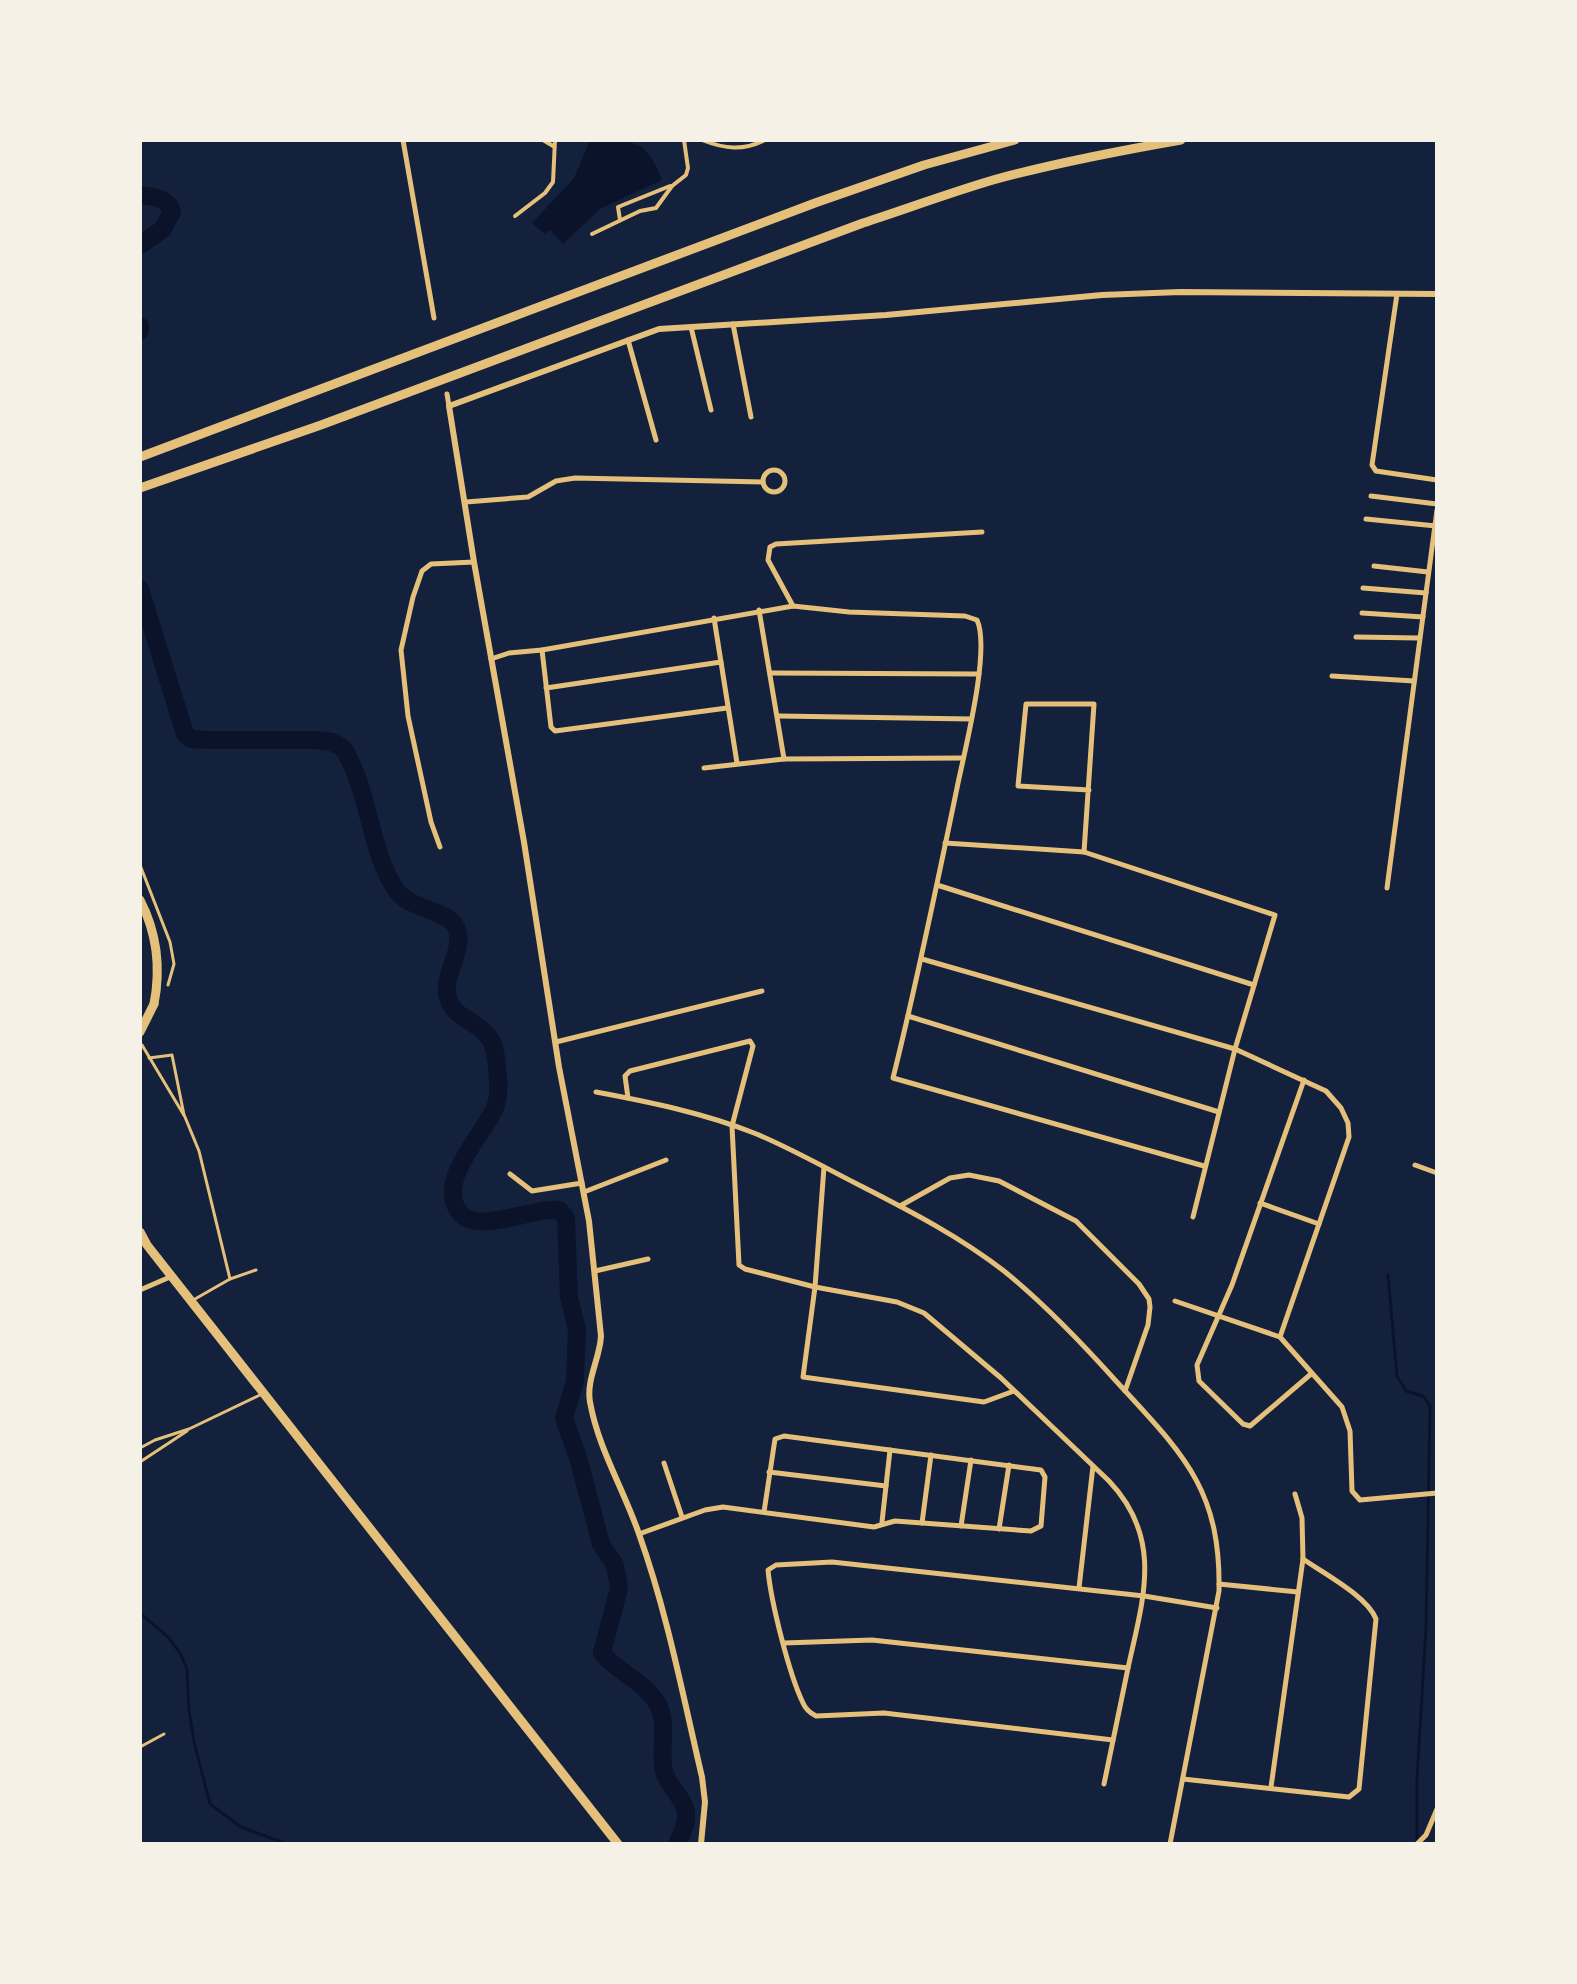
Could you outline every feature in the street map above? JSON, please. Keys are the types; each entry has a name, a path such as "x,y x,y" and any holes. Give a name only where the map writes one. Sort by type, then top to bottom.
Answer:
{"highway":[{"path":"140,457 801,208 924,165 1015,140"},
{"path":"140,488 321,425 937,198 1107,153 1181,140"},
{"path":"140,900 150,920 158,979 154,1004 140,1032"},
{"path":"140,1232 143,1243 618,1844"}],"street":[{"path":"403,140 434,318"},
{"path":"515,216 545,193 553,182 556,172 554,143 543,140"},
{"path":"592,234 640,211 656,208 672,186 686,175 684,140"},
{"path":"702,140 739,149 765,140"},
{"path":"620,220 618,207 672,186"},
{"path":"449,406 659,329 886,315 1102,295 1180,292 1437,294"},
{"path":"1397,294 1372,465 1376,471 1437,480"},
{"path":"733,323 751,417"},
{"path":"690,326 711,410"},
{"path":"628,340 656,440"},
{"path":"447,394 584,1192 601,1336 589,1401 604,1448 639,1534 664,1616 702,1777 705,1802 701,1844"},
{"path":"773,470 782,472 785,477 784,487 776,492 767,489 763,482 767,472 773,470"},
{"path":"466,502 528,497 556,481 575,478 763,482"},
{"path":"1371,496 1437,507 1387,888"},
{"path":"1366,519 1436,526"},
{"path":"793,606 768,560 770,547 776,544 982,532"},
{"path":"440,847 431,822 408,716 401,650 422,571 431,564 474,562"},
{"path":"1374,566 1428,572"},
{"path":"1363,588 1426,593"},
{"path":"491,659 509,653 542,650 793,606 973,618 981,628 979,674 922,959 893,1078 1204,1166"},
{"path":"759,610 784,759"},
{"path":"1362,613 1423,617"},
{"path":"714,618 737,763"},
{"path":"1356,637 1419,638"},
{"path":"542,650 551,727 561,732 727,708"},
{"path":"546,688 721,662"},
{"path":"771,673 979,674"},
{"path":"1332,676 1414,681"},
{"path":"1084,852 1089,790 1094,704 1026,704 1018,786 1089,790"},
{"path":"779,716 971,719"},
{"path":"704,768 784,759 963,758"},
{"path":"945,843 1084,852 1275,915 1235,1049 1193,1217"},
{"path":"937,885 1254,985"},
{"path":"922,959 1235,1049 1326,1091 1341,1108 1348,1123 1349,1137 1280,1337"},
{"path":"556,1042 762,991"},
{"path":"908,1016 1219,1112"},
{"path":"628,1098 625,1076 630,1071 750,1041 753,1046 732,1126 739,1265 815,1287 897,1302 917,1309 935,1321 1014,1391 1119,1492 1136,1522 1146,1559 1144,1596 1104,1784"},
{"path":"1304,1080 1232,1285 1197,1365 1196,1374 1199,1381 1243,1424 1250,1426 1311,1374"},
{"path":"596,1092 665,1105 765,1138 950,1234 1014,1279 1068,1328 1183,1458 1198,1481 1214,1525 1219,1584 1217,1608 1170,1844"},
{"path":"584,1192 666,1160"},
{"path":"1415,1165 1437,1173"},
{"path":"824,1167 815,1287 803,1377 984,1402 1014,1391"},
{"path":"510,1174 532,1191 582,1183"},
{"path":"900,1206 950,1178 969,1175 999,1181 1076,1221 1139,1284 1149,1299 1148,1325 1125,1391"},
{"path":"1260,1203 1319,1224"},
{"path":"595,1271 648,1259"},
{"path":"140,1290 171,1276"},
{"path":"1175,1301 1280,1337 1342,1407 1350,1431 1352,1491 1355,1497 1360,1500 1437,1493"},
{"path":"639,1534 682,1517 723,1507 874,1527 895,1521 1037,1530 1042,1521 1044,1472 780,1436 774,1444 764,1512"},
{"path":"882,1523 890,1450"},
{"path":"922,1523 931,1455"},
{"path":"961,1526 971,1460"},
{"path":"664,1463 682,1517"},
{"path":"999,1529 1009,1465"},
{"path":"1079,1588 1093,1465"},
{"path":"769,1472 886,1486"},
{"path":"1271,1787 1303,1559 1302,1518 1295,1494"},
{"path":"1183,1779 1349,1797 1356,1793 1360,1785 1376,1619 1373,1611 1351,1592 1303,1559"},
{"path":"1113,1740 884,1713 820,1717 807,1711 784,1643 770,1568 776,1565 832,1562 1079,1588 1217,1608"},
{"path":"1219,1584 1298,1592"},
{"path":"784,1643 872,1640 1128,1668"},
{"path":"1417,1844 1426,1835 1437,1809"}],"lane":[{"path":"140,865 170,942 174,964 168,985"},
{"path":"142,1045 185,1117 199,1151 230,1279"},
{"path":"149,1058 172,1055 185,1117"},
{"path":"191,1302 230,1279 256,1270"},
{"path":"140,1448 189,1429 262,1394"},
{"path":"141,1461 189,1429"},
{"path":"140,1747 164,1734"}],"water":[{"path":"590,140 636,144 650,156 662,180 600,209 563,244 550,230 545,234 532,223 574,178"}],"waterway":[{"path":"140,195 164,201 172,212 163,229 140,245"},
{"path":"140,326 140,331"},
{"path":"140,589 185,734 191,739 206,740 317,740 332,742 343,748 359,782 380,858 396,890 410,902 446,917 456,927 458,945 448,980 448,998 456,1011 490,1039 495,1054 498,1088 494,1110 457,1174 453,1188 454,1201 460,1213 468,1219 479,1221 548,1210 559,1210 566,1218 569,1297 577,1330 575,1381 564,1418 601,1544 615,1565 619,1588 602,1653 652,1695 661,1711 664,1771 686,1814 685,1826 677,1844"},
{"path":"1388,1275 1397,1376 1406,1391 1423,1396 1430,1406 1426,1627 1417,1779 1417,1841"},
{"path":"140,1613 168,1637 187,1669 194,1742 210,1804 241,1827 287,1844"}]}
